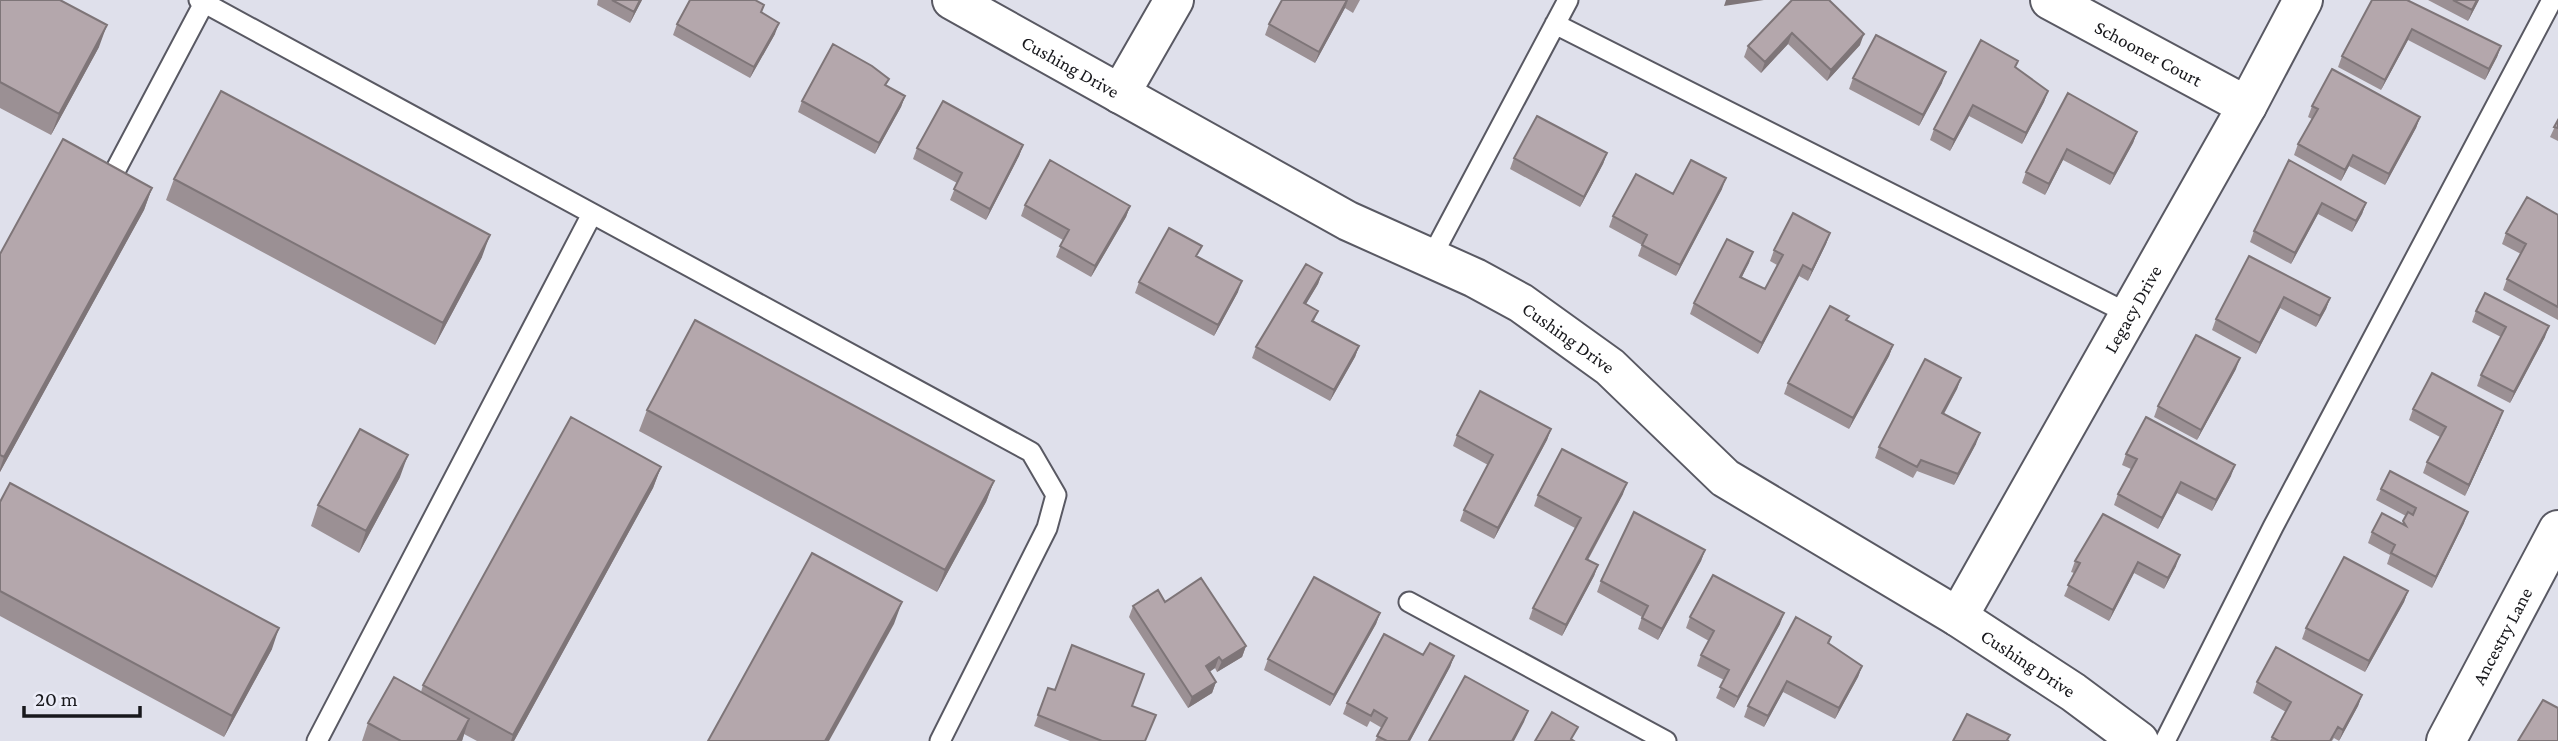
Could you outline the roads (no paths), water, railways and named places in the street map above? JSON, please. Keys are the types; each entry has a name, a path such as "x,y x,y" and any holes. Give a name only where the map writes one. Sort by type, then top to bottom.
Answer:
{"street":[{"name":"Cushing Drive","path":"952,0 1348,221 1521,303 1609,367 1726,478 1958,617 2073,692 2139,741"},
{"path":"1120,94 1174,0"},
{"name":"Schooner Court","path":"2050,0 2247,106"},
{"name":"Legacy Drive","path":"1958,617 2247,106 2303,0"},
{"name":"Ancestry Lane","path":"2446,741 2558,530"}],"lane":[{"path":"1430,258 1568,0"},
{"path":"2165,741 2273,527 2552,0"},
{"path":"114,173 201,1 1031,452 1056,495 1047,528 940,741"},
{"path":"1555,24 2129,314"},
{"path":"317,741 592,214"},
{"path":"1409,602 1666,741"}]}
